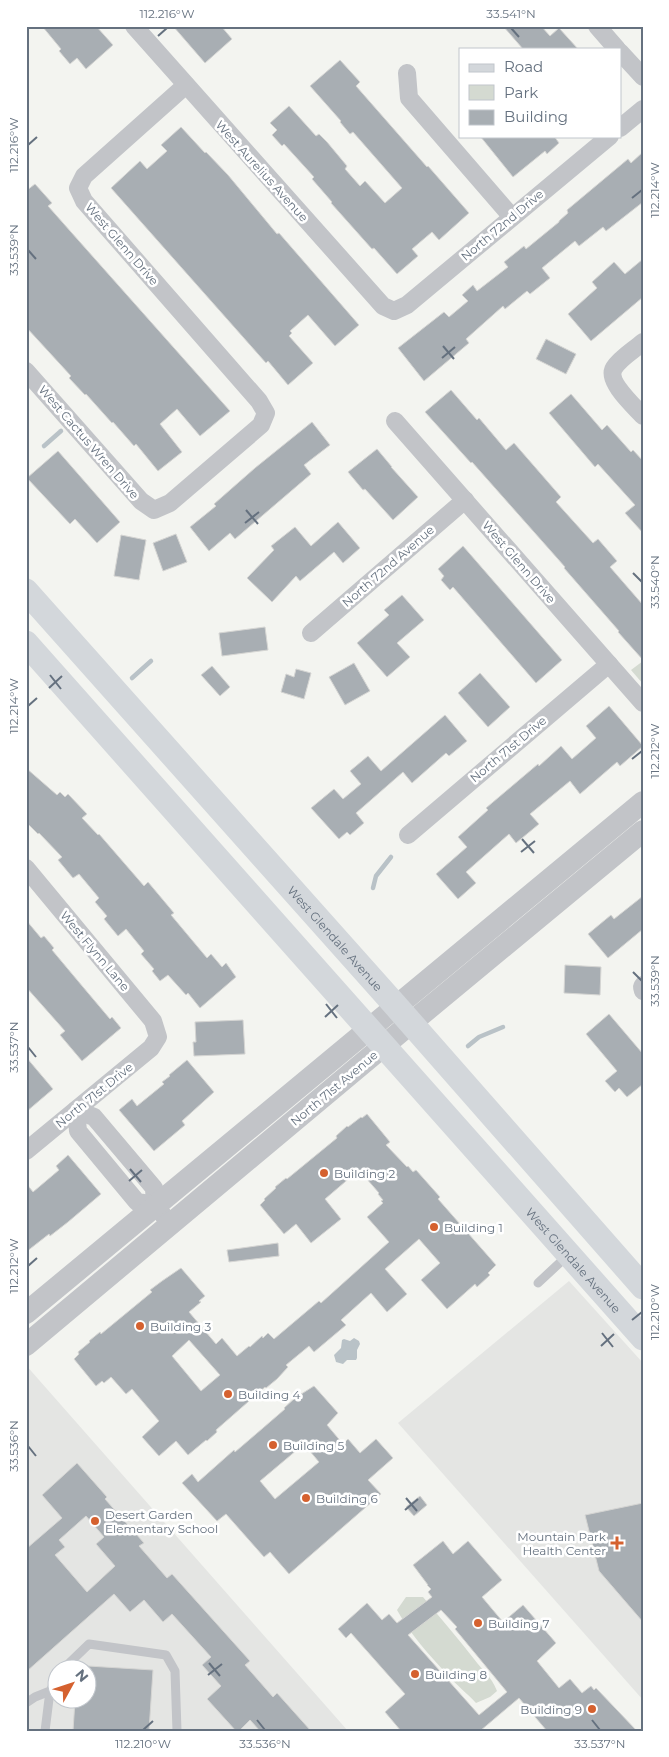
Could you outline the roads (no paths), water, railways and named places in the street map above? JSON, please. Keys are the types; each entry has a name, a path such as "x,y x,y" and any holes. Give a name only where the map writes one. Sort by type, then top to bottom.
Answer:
{"main road":[{"name":"West Glendale Avenue","path":"26,591 403,1014 643,1287"},
{"name":"West Glendale Avenue","path":"26,643 643,1338"}],"street":[{"name":"West Aurelius Avenue","path":"134,26 383,306 394,311"},
{"path":"597,26 616,48"},
{"path":"622,54 643,78"},
{"path":"406,73 409,98 512,217"},
{"name":"West Glenn Drive","path":"154,510 170,503 261,425 266,413 259,401 84,201 78,188 84,176 186,85"},
{"path":"622,126 643,109"},
{"name":"North 72nd Drive","path":"394,311 407,305 608,138"},
{"path":"643,342 618,363 612,375 615,384 643,416"},
{"name":"West Cactus Wren Drive","path":"26,371 141,501 154,510"},
{"name":"West Glenn Drive","path":"395,421 643,703"},
{"name":"North 72nd Avenue","path":"311,633 465,500"},
{"name":"North 71st Drive","path":"408,835 608,664"},
{"name":"North 71st Avenue","path":"26,1345 171,1225 376,1037 643,802"},
{"name":"North 71st Avenue","path":"403,1014 643,831"},
{"name":"West Flynn Lane","path":"26,868 152,1020 158,1037"},
{"name":"North 71st Drive","path":"26,1151 151,1048 158,1037"},
{"name":"North 71st Avenue","path":"26,1313 155,1205 376,1037"},
{"path":"76,1110 78,1131 137,1202 155,1205 171,1225"}],"lane":[{"path":"538,1283 569,1255"},
{"path":"72,1660 89,1644 166,1655 175,1671 177,1731"},
{"path":"26,1703 34,1697 48,1692"},
{"path":"45,1731 48,1707"}],"waterway":[{"path":"44,446 61,431"},
{"path":"132,678 151,661"},
{"path":"373,888 376,876 391,857"},
{"path":"468,1046 479,1037 503,1027"}],"place":[{"name":"Building 2","path":"324,1173"},
{"name":"Building 1","path":"434,1227"},
{"name":"Building 3","path":"140,1326"},
{"name":"Building 4","path":"228,1394"},
{"name":"Building 5","path":"273,1445"},
{"name":"Building 6","path":"306,1498"},
{"name":"Desert Garden Elementary School","path":"95,1521"},
{"name":"Mountain Park Health Center","path":"617,1543"},
{"name":"Building 7","path":"478,1623"},
{"name":"Building 8","path":"415,1674"},
{"name":"Building 9","path":"592,1709"}]}
